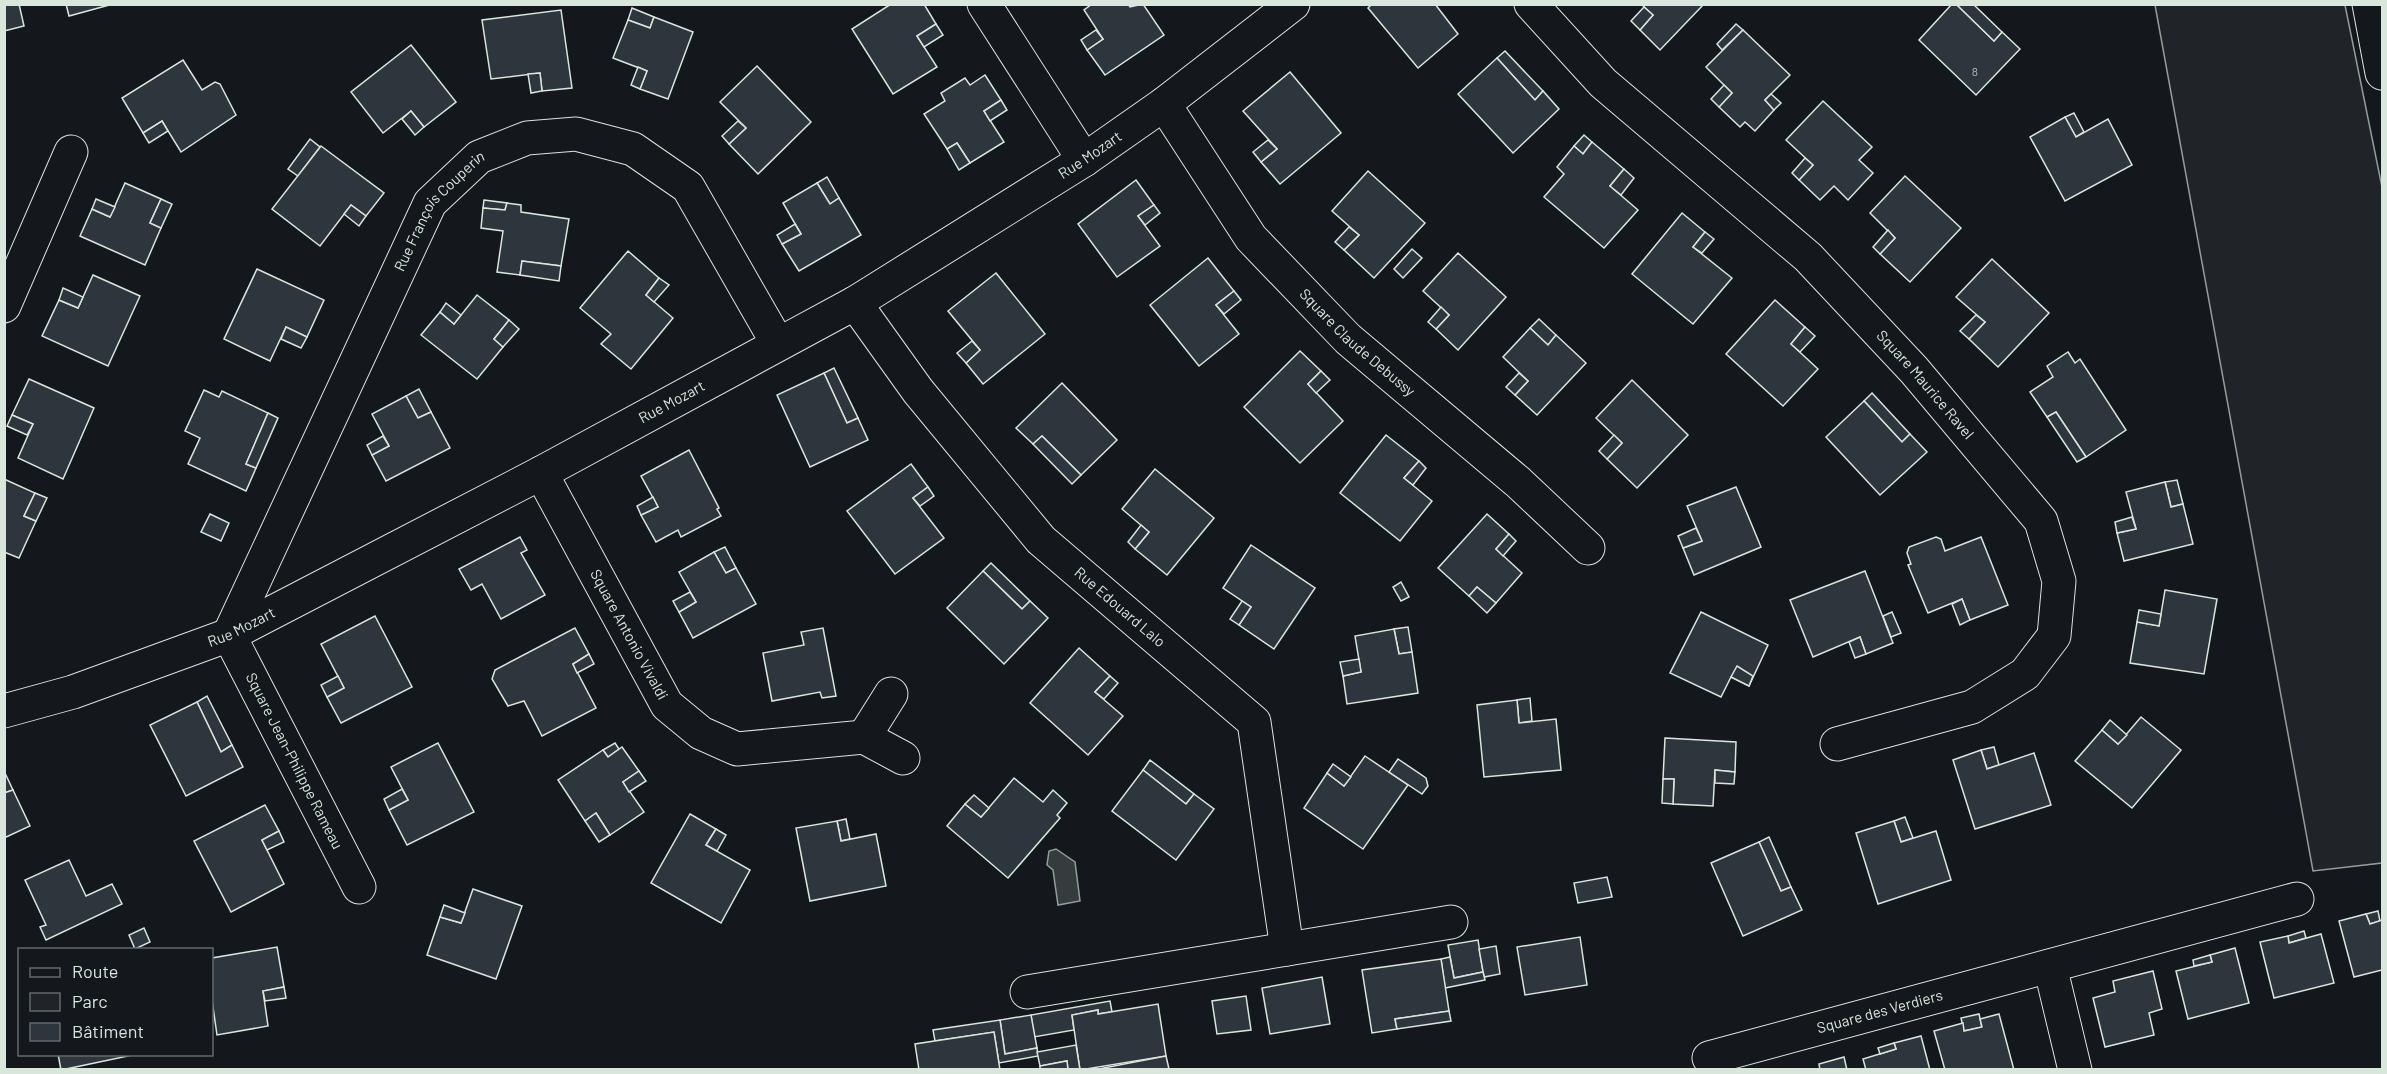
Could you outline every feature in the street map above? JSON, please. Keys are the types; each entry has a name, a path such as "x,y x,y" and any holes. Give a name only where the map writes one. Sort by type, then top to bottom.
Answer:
{"street":[{"path":"984,4 1084,160"},
{"name":"Rue Mozart","path":"4,711 73,692 229,635 541,473 855,303 1084,160 1164,104 1293,4"},
{"name":"Square Maurice Ravel","path":"1531,4 1603,83 1808,257 1914,370 2041,521 2059,581 2054,636 2025,674 1972,707 1837,744"},
{"path":"2369,4 2382,73"},
{"name":"Square Claude Debussy","path":"1164,104 1251,238 1348,339 1518,482 1588,548"},
{"name":"Rue François Couperin","path":"229,635 430,203 479,157 527,138 576,134 633,149 688,187 778,344"},
{"path":"4,306 72,152"},
{"name":"Rue Edouard Lalo","path":"855,303 918,391 1041,540 1254,722 1287,949"},
{"name":"Square Antonio Vivaldi","path":"541,473 667,705 701,734 737,749 864,737"},
{"name":"Square Jean-Philippe Rameau","path":"229,635 359,887"},
{"path":"891,694 864,737 903,759"},
{"name":"Square des Verdiers","path":"1709,1058 2297,899"},
{"path":"1027,992 1451,922"},
{"path":"2050,966 2075,1070"}],"green space":[{"path":"2155,5 2345,5 2382,187 2382,863 2313,871"}],"shaded area":[{"path":"1056,849 1075,862 1080,901 1058,905 1053,870 1047,865 1049,851"}],"building":[{"path":"4,4 19,4 24,26 4,31"},
{"path":"66,4 113,4 69,16"},
{"path":"891,4 924,4 936,24 917,36 937,67 893,94 852,29"},
{"path":"1092,4 1128,4 1130,7 1143,4 1164,35 1105,75 1087,50 1103,39 1084,10"},
{"path":"1372,4 1435,4 1458,34 1418,68 1368,8"},
{"path":"1641,4 1704,4 1660,50 1640,30 1653,15"},
{"path":"1952,4 1956,4 1994,41 2002,32 2020,49 1976,95 1919,40"},
{"path":"1956,4 1973,4 2002,32 1994,41"},
{"path":"1644,7 1653,15 1640,30 1631,21"},
{"path":"632,8 654,17 650,28 628,20"},
{"path":"561,10 572,88 542,91 540,73 491,79 482,20"},
{"path":"654,17 693,32 668,99 640,89 647,71 613,58 628,20 650,28"},
{"path":"936,24 943,35 924,47 917,36"},
{"path":"1736,24 1743,30 1722,50 1717,44"},
{"path":"1096,30 1103,39 1087,50 1081,40"},
{"path":"1743,30 1790,75 1765,100 1774,110 1755,131 1745,122 1740,127 1719,107 1732,93 1706,67"},
{"path":"411,45 456,102 424,127 411,111 383,133 351,92"},
{"path":"1505,51 1543,91 1535,100 1497,58"},
{"path":"1497,58 1535,100 1543,91 1559,109 1513,153 1458,94"},
{"path":"183,60 202,90 215,82 220,84 236,115 181,152 162,121 143,133 122,98"},
{"path":"757,66 811,122 758,174 729,144 746,128 720,102"},
{"path":"638,67 647,71 640,89 631,85"},
{"path":"1290,72 1341,133 1280,184 1261,162 1277,149 1243,111"},
{"path":"540,73 542,91 531,93 528,74"},
{"path":"985,75 1001,100 984,111 1004,142 970,163 957,143 947,149 924,114 945,101 941,93 965,78 970,85"},
{"path":"1724,85 1732,93 1719,107 1711,99"},
{"path":"1771,94 1781,103 1774,110 1765,100"},
{"path":"1001,100 1007,110 990,121 984,111"},
{"path":"1823,101 1872,147 1859,160 1873,173 1848,200 1834,186 1820,200 1799,180 1813,165 1786,140"},
{"path":"411,111 424,127 415,135 402,119"},
{"path":"2074,113 2084,132 2076,137 2065,117"},
{"path":"2065,117 2076,137 2108,119 2132,165 2065,201 2030,137"},
{"path":"162,121 168,131 149,143 143,133"},
{"path":"738,121 746,128 729,144 722,136"},
{"path":"1584,135 1592,142 1583,154 1574,146"},
{"path":"310,139 320,147 298,176 288,169"},
{"path":"1268,140 1277,149 1261,162 1253,152"},
{"path":"1592,142 1624,169 1610,186 1638,210 1604,248 1544,197 1564,174 1557,167 1574,146 1583,154"},
{"path":"957,143 970,163 959,170 947,149"},
{"path":"321,146 384,193 366,216 351,205 320,246 272,209"},
{"path":"1805,158 1813,165 1799,180 1792,173"},
{"path":"1624,169 1634,178 1621,195 1610,186"},
{"path":"1368,171 1425,223 1374,278 1344,250 1359,235 1332,211"},
{"path":"1905,176 1961,228 1910,282 1880,254 1895,238 1870,213"},
{"path":"827,177 839,198 830,204 817,183"},
{"path":"1136,180 1154,205 1138,216 1160,246 1117,277 1078,224"},
{"path":"125,183 161,199 150,223 161,228 145,265 80,236 92,209 110,217"},
{"path":"817,183 830,204 839,198 861,235 799,271 782,244 801,234 783,203"},
{"path":"96,199 115,207 110,217 92,209"},
{"path":"161,199 172,204 161,228 150,223"},
{"path":"484,200 507,203 505,210 483,208"},
{"path":"507,203 521,205 521,212 569,219 561,266 522,261 520,275 497,272 503,231 481,228 483,208 505,210"},
{"path":"351,205 366,216 359,226 344,214"},
{"path":"1154,205 1160,213 1145,225 1138,216"},
{"path":"1682,213 1705,232 1693,247 1732,278 1693,324 1632,274"},
{"path":"795,224 801,234 782,244 777,235"},
{"path":"1349,227 1359,235 1344,250 1335,242"},
{"path":"1888,230 1895,238 1880,254 1873,247"},
{"path":"1705,232 1714,239 1702,253 1693,247"},
{"path":"1412,249 1422,258 1403,278 1394,269"},
{"path":"628,251 659,278 646,295 673,318 631,369 601,344 611,334 580,308"},
{"path":"1458,253 1506,297 1458,350 1436,329 1449,315 1423,291"},
{"path":"1208,258 1234,291 1216,305 1239,334 1199,366 1150,305"},
{"path":"1992,259 2049,313 1998,367 1969,339 1985,322 1956,297"},
{"path":"522,261 561,266 559,281 520,275"},
{"path":"257,269 324,300 307,337 286,327 270,361 224,339"},
{"path":"996,273 1045,334 983,384 966,363 980,350 948,311"},
{"path":"93,275 140,296 108,366 42,336 59,300 78,308"},
{"path":"659,278 669,285 654,302 646,295"},
{"path":"63,288 83,297 78,308 59,300"},
{"path":"1234,291 1241,300 1224,314 1216,305"},
{"path":"477,295 509,320 494,339 503,347 477,379 421,335 440,312 454,324"},
{"path":"1775,300 1805,327 1791,344 1818,369 1783,406 1726,354"},
{"path":"446,303 461,315 454,324 440,312"},
{"path":"1441,307 1449,315 1436,329 1428,322"},
{"path":"1976,315 1985,322 1969,339 1960,331"},
{"path":"1539,319 1556,335 1548,345 1530,328"},
{"path":"509,320 519,329 503,347 494,339"},
{"path":"286,327 307,337 301,348 281,339"},
{"path":"1805,327 1815,336 1800,352 1791,344"},
{"path":"1530,328 1548,345 1556,335 1586,363 1537,415 1515,395 1528,381 1503,357"},
{"path":"972,341 980,350 966,363 957,353"},
{"path":"1300,351 1321,371 1308,384 1343,421 1300,463 1244,407"},
{"path":"2068,352 2075,363 2080,359 2126,430 2086,457 2056,412 2047,417 2030,392 2053,377 2047,366"},
{"path":"834,368 858,418 847,423 824,373"},
{"path":"1321,371 1330,380 1316,393 1308,384"},
{"path":"824,373 847,423 858,418 868,440 810,467 777,395"},
{"path":"1519,373 1528,381 1515,395 1506,387"},
{"path":"29,379 94,408 63,479 18,458 33,424 12,415"},
{"path":"1632,380 1688,435 1637,488 1607,459 1622,443 1596,418"},
{"path":"1062,383 1117,440 1081,475 1042,436 1033,444 1016,428"},
{"path":"419,389 431,412 418,418 406,396"},
{"path":"204,390 219,397 222,391 268,413 246,464 256,468 246,491 188,464 200,438 185,431"},
{"path":"1872,393 1910,434 1902,442 1864,401"},
{"path":"406,396 418,418 431,412 450,448 386,481 372,455 389,446 372,414"},
{"path":"1864,401 1902,442 1910,434 1927,452 1880,495 1826,437"},
{"path":"2056,412 2086,457 2077,462 2047,417"},
{"path":"268,413 278,418 256,468 246,464"},
{"path":"12,415 33,424 27,435 7,426"},
{"path":"1386,435 1419,461 1404,478 1432,501 1400,541 1340,493"},
{"path":"1614,435 1622,443 1607,459 1599,451"},
{"path":"383,436 389,446 372,455 367,445"},
{"path":"1042,436 1081,475 1072,484 1033,444"},
{"path":"689,450 721,516 681,537 678,530 656,542 641,515 658,507 641,476"},
{"path":"1419,461 1426,468 1413,485 1404,478"},
{"path":"911,464 928,487 913,498 944,538 895,574 847,511"},
{"path":"1155,469 1214,518 1167,575 1135,549 1149,532 1122,509"},
{"path":"4,479 35,493 24,516 36,521 19,558 4,552"},
{"path":"2177,480 2183,504 2171,507 2165,482"},
{"path":"2165,482 2171,507 2183,504 2193,544 2124,561 2117,533 2136,529 2126,492"},
{"path":"928,487 934,496 920,506 913,498"},
{"path":"1736,487 1761,547 1694,575 1683,548 1702,541 1687,506"},
{"path":"35,493 47,498 36,521 24,516"},
{"path":"653,497 658,507 641,515 637,506"},
{"path":"210,514 229,523 221,541 201,532"},
{"path":"1487,514 1509,534 1496,549 1522,573 1496,603 1477,587 1469,596 1438,568"},
{"path":"2132,517 2136,529 2117,533 2115,522"},
{"path":"1141,525 1149,532 1135,549 1128,542"},
{"path":"1696,528 1702,541 1683,548 1678,536"},
{"path":"1509,534 1516,541 1503,556 1496,549"},
{"path":"520,537 527,550 521,553 545,595 501,619 482,584 471,590 459,569"},
{"path":"1936,537 1941,539 1945,551 1981,537 2008,605 1970,620 1962,599 1928,613 1908,565 1911,564 1907,553 1909,547"},
{"path":"1251,545 1315,588 1274,649 1239,625 1251,607 1223,588"},
{"path":"725,547 736,568 726,573 714,552"},
{"path":"714,552 726,573 736,568 756,604 693,638 679,612 696,602 679,572"},
{"path":"991,563 1030,601 1022,609 983,571"},
{"path":"983,571 1022,609 1030,601 1048,618 1004,664 947,608"},
{"path":"1865,571 1893,643 1866,654 1860,637 1813,657 1790,600"},
{"path":"1401,582 1409,597 1401,601 1393,587"},
{"path":"1477,587 1496,603 1487,613 1469,596"},
{"path":"2165,590 2217,599 2204,674 2130,663 2137,622 2159,626"},
{"path":"690,592 696,602 679,612 673,601"},
{"path":"1962,599 1970,620 1960,625 1952,604"},
{"path":"1242,601 1251,607 1239,625 1230,619"},
{"path":"2139,610 2161,614 2159,626 2137,622"},
{"path":"1701,612 1768,645 1749,686 1731,677 1721,697 1670,673"},
{"path":"1892,612 1901,633 1891,637 1883,616"},
{"path":"375,616 412,687 341,723 327,697 344,688 321,644"},
{"path":"1408,627 1412,652 1399,654 1394,629"},
{"path":"575,628 589,654 573,664 596,708 542,736 524,701 508,706 492,679 495,670"},
{"path":"823,628 836,696 822,698 820,692 772,701 763,653 804,645 801,632"},
{"path":"1394,629 1399,654 1412,652 1418,693 1347,704 1343,676 1361,672 1355,636"},
{"path":"1860,637 1866,654 1855,658 1849,642"},
{"path":"1079,648 1110,676 1095,692 1123,716 1088,755 1030,703"},
{"path":"589,654 594,664 577,673 573,664"},
{"path":"1359,659 1361,672 1343,676 1340,662"},
{"path":"1737,666 1753,676 1749,686 1731,677"},
{"path":"338,676 344,688 327,697 321,685"},
{"path":"1110,676 1118,683 1104,699 1095,692"},
{"path":"207,696 232,745 221,752 197,702"},
{"path":"1530,698 1532,721 1519,723 1517,700"},
{"path":"1517,700 1519,723 1556,719 1561,770 1484,777 1477,705"},
{"path":"197,702 221,752 232,745 243,767 186,796 150,725"},
{"path":"2141,717 2181,750 2132,808 2075,761 2102,730 2118,744"},
{"path":"2110,720 2127,735 2118,744 2102,730"},
{"path":"1665,738 1736,742 1735,772 1715,770 1713,806 1673,804 1674,779 1663,779"},
{"path":"438,743 474,812 407,845 389,810 408,800 391,767"},
{"path":"615,743 619,749 608,757 603,750"},
{"path":"622,747 639,771 623,782 644,812 610,835 596,813 585,821 558,780 603,750 608,757"},
{"path":"1994,747 1999,765 1987,769 1981,750"},
{"path":"1981,750 1987,769 2034,753 2051,805 1975,829 1953,760"},
{"path":"1365,756 1408,785 1363,849 1304,808 1327,773 1344,786"},
{"path":"1398,759 1426,778 1428,786 1422,794 1389,772"},
{"path":"1150,760 1194,794 1186,804 1143,770"},
{"path":"1333,764 1351,777 1344,786 1327,773"},
{"path":"1143,770 1186,804 1194,794 1214,809 1176,860 1112,811"},
{"path":"1715,770 1735,772 1734,784 1715,783"},
{"path":"4,771 13,790 4,793"},
{"path":"639,771 646,781 629,792 623,782"},
{"path":"1014,778 1043,802 1053,790 1067,803 1057,815 1060,818 1008,878 947,826 965,804 981,817"},
{"path":"1663,779 1674,779 1673,804 1662,803"},
{"path":"402,789 408,800 389,810 384,799"},
{"path":"13,790 30,826 4,838 4,793"},
{"path":"974,795 989,808 981,817 965,804"},
{"path":"265,805 279,831 262,840 284,884 231,912 194,841"},
{"path":"596,813 610,835 599,842 585,821"},
{"path":"690,814 716,829 706,845 750,870 721,923 651,883"},
{"path":"1905,817 1913,838 1901,842 1894,821"},
{"path":"846,819 850,839 841,841 837,821"},
{"path":"837,821 841,841 876,834 886,886 810,901 796,828"},
{"path":"1894,821 1901,842 1936,831 1951,880 1878,904 1856,833"},
{"path":"716,829 726,835 717,851 706,845"},
{"path":"279,831 284,842 267,850 262,840"},
{"path":"1769,837 1791,887 1781,891 1759,842"},
{"path":"1759,842 1781,891 1791,887 1802,910 1743,936 1711,863"},
{"path":"69,860 86,896 112,884 122,904 46,940 40,927 46,925 25,880"},
{"path":"1607,877 1612,897 1578,903 1574,883"},
{"path":"473,889 522,906 496,979 427,955 440,917 461,923"},
{"path":"444,905 465,913 461,923 440,917"},
{"path":"2378,911 2380,921 2370,924 2366,914"},
{"path":"2366,914 2370,924 2382,920 2382,970 2354,977 2339,921"},
{"path":"144,928 150,942 135,948 129,935"},
{"path":"2304,931 2306,938 2289,943 2288,936"},
{"path":"2321,934 2334,983 2274,998 2260,942 2288,936 2289,943"},
{"path":"1580,937 1587,985 1525,995 1517,947"},
{"path":"1478,940 1483,972 1454,978 1448,945"},
{"path":"1496,946 1500,974 1484,977 1479,949"},
{"path":"277,947 284,987 263,991 268,1026 217,1035 213,1007 213,958"},
{"path":"2235,948 2249,1003 2188,1019 2176,971 2212,962 2210,955"},
{"path":"2210,955 2212,962 2194,966 2193,960"},
{"path":"1450,957 1454,978 1483,972 1485,980 1445,988 1441,959"},
{"path":"1441,959 1449,1011 1395,1019 1397,1029 1372,1033 1362,970"},
{"path":"2153,971 2162,1009 2149,1013 2154,1035 2105,1047 2093,998 2115,992 2113,981"},
{"path":"1322,977 1330,1024 1270,1034 1262,988"},
{"path":"284,987 286,998 265,1001 263,991"},
{"path":"1246,996 1251,1030 1217,1034 1212,1001"},
{"path":"1110,1001 1112,1012 1098,1014 1098,1010 1072,1015 1074,1030 1034,1037 1031,1015"},
{"path":"1158,1004 1166,1056 1080,1070 1072,1015 1098,1010 1098,1014"},
{"path":"1449,1011 1451,1021 1397,1029 1395,1019"},
{"path":"1979,1014 1982,1027 1964,1031 1961,1018"},
{"path":"1999,1014 2014,1070 1945,1070 1934,1031 1963,1023 1964,1031 1982,1027 1980,1019"},
{"path":"1031,1015 1037,1048 1005,1054 1000,1020"},
{"path":"1000,1020 1005,1054 1037,1048 1038,1056 999,1063 994,1032 935,1041 933,1030"},
{"path":"994,1032 1000,1070 919,1070 915,1044"},
{"path":"1921,1036 1930,1070 1866,1070 1863,1059 1896,1049 1894,1043"},
{"path":"1894,1043 1896,1049 1880,1054 1878,1048"},
{"path":"1076,1045 1080,1070 1068,1070 1067,1061 1040,1066 1037,1052"},
{"path":"58,1056 128,1056 61,1070"},
{"path":"1166,1056 1169,1069 1093,1070"},
{"path":"1844,1057 1847,1070 1820,1070 1819,1064"},
{"path":"1067,1061 1068,1070 1040,1070 1040,1066"}]}
